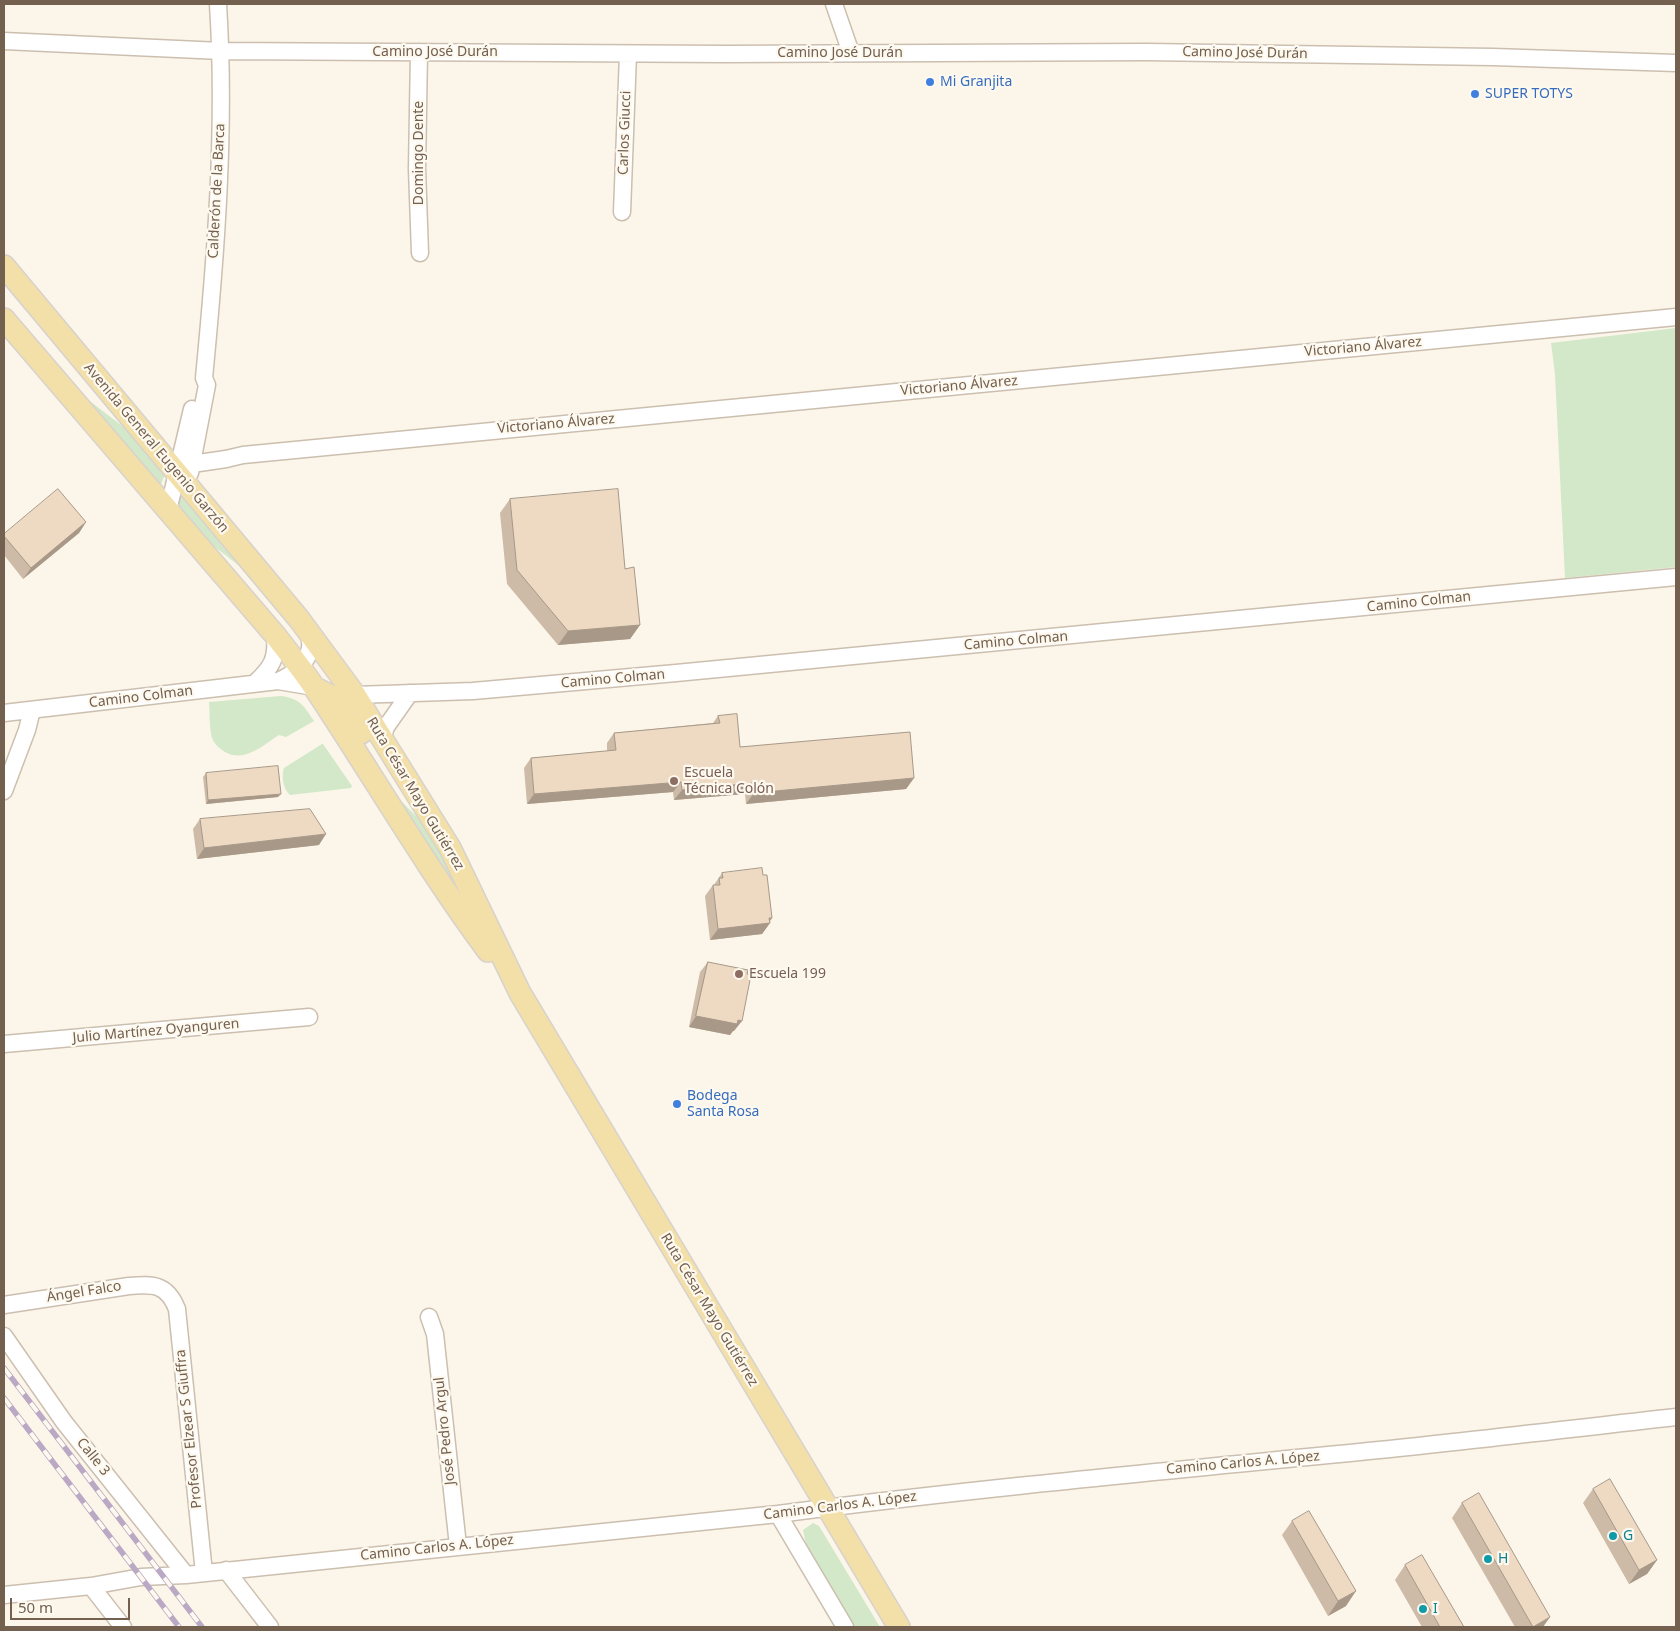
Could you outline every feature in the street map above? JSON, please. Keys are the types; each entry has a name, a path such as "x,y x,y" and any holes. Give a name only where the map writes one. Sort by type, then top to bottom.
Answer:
{"main road":[{"name":"Avenida General Eugenio Garzón","path":"4,266 186,474 308,630"},
{"path":"4,319 275,635 303,661 340,688 343,704 402,795 429,814"},
{"path":"199,548 226,562 243,577 303,661"},
{"name":"Ruta César Mayo Gutiérrez","path":"308,630 403,827 470,926 520,993"},
{"name":"Ruta César Mayo Gutiérrez","path":"303,661 314,687 343,704 382,739 450,848 520,993 899,1627"}],"street":[{"name":"Calderón de la Barca","path":"168,511 186,474 198,438 207,385 204,378 211,313 220,164 222,51 218,4"},
{"path":"834,4 851,53"},
{"name":"Camino José Durán","path":"4,41 222,51 628,54 1210,53 1493,57 1676,63"},
{"name":"Domingo Dente","path":"419,52 417,169 420,254"},
{"name":"Carlos Giucci","path":"622,212 628,54"},
{"name":"Victoriano Álvarez","path":"186,474 243,454 1676,317"},
{"name":"Calderón de la Barca","path":"186,474 198,382 204,378"},
{"name":"Victoriano Álvarez","path":"198,438 203,445 210,449 243,454"},
{"name":"Camino Colman","path":"4,713 278,681 314,687 343,704 410,693 473,691 676,673 1676,577"},
{"path":"303,661 310,643 308,630"},
{"path":"255,683 268,671 274,659 276,651 275,635"},
{"name":"Camino Colman","path":"278,681 287,677 303,661"},
{"path":"382,739 386,727 410,693"},
{"path":"4,791 27,730 32,710"},
{"name":"Julio Martínez Oyanguren","path":"4,1044 309,1017"},
{"name":"Ángel Falco","path":"4,1305 146,1284 159,1286 164,1290"},
{"name":"Profesor Elzear S Giuffra","path":"164,1290 173,1299 177,1309 204,1573"},
{"name":"José Pedro Argul","path":"429,1317 435,1334 458,1546"},
{"name":"Calle 3","path":"4,1336 64,1422 186,1575"},
{"name":"Camino Carlos A. López","path":"4,1595 91,1586 140,1577 186,1575 778,1514 1105,1477 1381,1450 1676,1417"},
{"path":"778,1514 845,1627"},
{"path":"226,1570 270,1627"},
{"path":"91,1586 123,1627"}],"green space":[{"path":"1676,328 1676,567 1565,578 1555,374 1551,343"},
{"path":"83,396 129,431 165,474 160,487"},
{"path":"180,494 292,625 289,625 238,565 206,540 177,507"},
{"path":"281,696 293,699 301,704 314,721 286,737 279,735 247,754 232,755 223,751 215,743 210,729 209,702"},
{"path":"322,744 352,786 351,788 290,795 283,782 284,768"},
{"path":"365,750 399,799 425,825 444,857 456,886"},
{"path":"813,1523 819,1526 880,1627 853,1627 806,1544 803,1530"}],"building":[{"path":"58,489 86,522 31,568 4,534"},
{"path":"618,489 625,569 634,567 640,625 568,631 517,570 510,499"},
{"path":"737,714 740,747 910,732 914,778 754,793 753,783 682,790 681,782 534,794 531,758 616,750 614,733 720,723 718,716"},
{"path":"278,766 281,794 208,800 206,773"},
{"path":"310,809 326,834 204,848 200,819"},
{"path":"762,868 763,875 767,875 772,918 769,918 770,923 718,929 713,885 720,885 719,878 723,878 722,873"},
{"path":"708,962 748,970 747,974 751,975 742,1021 738,1020 737,1024 696,1016"},
{"path":"1610,1479 1657,1560 1639,1570 1593,1489"},
{"path":"1479,1493 1550,1617 1533,1627 1462,1503"},
{"path":"1309,1511 1356,1591 1338,1601 1292,1521"},
{"path":"1422,1555 1464,1627 1440,1627 1405,1565"}],"railway":[{"path":"4,1368 202,1627"},
{"path":"4,1398 179,1627"}],"place":[{"name":"Mi Granjita","path":"930,82"},
{"name":"SUPER TOTYS","path":"1475,94"},
{"name":"Escuela Técnica Colón","path":"674,781"},
{"name":"Escuela 199","path":"739,974"},
{"name":"Bodega Santa Rosa","path":"677,1104"},
{"name":"G","path":"1613,1536"},
{"name":"H","path":"1488,1559"},
{"name":"I","path":"1423,1609"}]}
